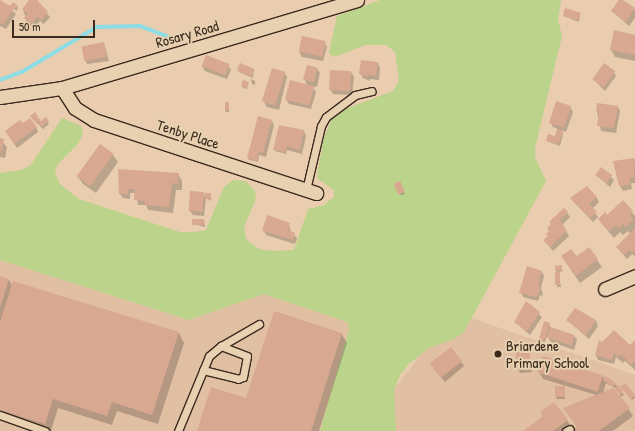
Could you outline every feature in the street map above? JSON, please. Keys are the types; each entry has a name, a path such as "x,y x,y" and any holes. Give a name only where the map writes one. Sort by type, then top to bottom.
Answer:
{"street":[{"name":"Rosary Road","path":"0,96 62,88 357,0"},
{"name":"Tenby Place","path":"62,88 75,108 94,120 311,192"},
{"path":"605,289 635,276"}],"lane":[{"path":"311,192 321,126 326,117 355,95 372,91"},
{"path":"178,431 209,356 221,346 259,324"},
{"path":"202,370 238,378 243,377 247,356 221,346"},
{"path":"0,415 45,431"}],"shaded area":[{"path":"0,260 189,320 264,294 347,322 349,330 320,431 0,431"},
{"name":"Briardene Primary School","path":"471,318 635,375 635,431 393,431 392,392 438,332"}],"green space":[{"path":"380,0 561,0 558,20 562,36 535,148 535,157 546,181 464,332 454,339 429,348 410,363 400,375 394,391 396,431 320,431 349,330 347,322 264,294 189,320 0,260 0,173 21,170 30,166 62,118 81,126 83,134 78,144 57,165 55,173 60,184 79,199 180,232 194,232 206,230 224,187 233,180 246,181 255,191 256,199 244,227 246,239 259,249 272,251 294,250 308,209 324,205 334,197 334,190 318,179 317,175 324,137 332,119 345,109 393,91 399,80 395,52 386,45 365,45 334,57 329,53 337,16"}],"building":[{"path":"0,0 10,6 13,2 18,6 16,9 14,8 3,25 0,23"},
{"path":"29,0 37,0 48,12 42,20 37,17 31,24 24,18 27,13 22,9"},
{"path":"619,0 623,0 635,8 626,22 611,11"},
{"path":"565,8 581,13 578,20 563,16"},
{"path":"614,30 635,35 635,55 610,50"},
{"path":"302,36 325,41 322,57 299,52"},
{"path":"104,42 107,57 84,61 81,46"},
{"path":"206,55 229,64 225,75 202,66"},
{"path":"361,60 378,62 376,76 368,75 368,77 359,74"},
{"path":"240,63 255,69 252,76 237,70"},
{"path":"604,63 615,71 604,87 592,79"},
{"path":"307,65 318,68 314,82 303,79"},
{"path":"272,68 285,72 275,106 262,101"},
{"path":"330,70 351,71 350,91 329,90"},
{"path":"243,80 249,82 246,88 241,86"},
{"path":"290,80 314,86 309,105 285,99"},
{"path":"556,101 571,106 564,128 549,123"},
{"path":"225,102 229,102 229,110 225,110"},
{"path":"597,103 618,106 614,128 597,126 599,111 596,111"},
{"path":"35,112 40,120 36,123 30,116"},
{"path":"258,116 272,120 263,153 259,152 257,161 247,158"},
{"path":"46,117 49,121 41,127 38,123"},
{"path":"30,118 37,127 14,144 5,131 20,120 23,123"},
{"path":"279,125 304,130 300,150 287,146 286,152 273,150"},
{"path":"557,129 563,131 559,144 546,141 548,134 555,136"},
{"path":"0,138 4,139 1,153 0,153"},
{"path":"100,144 114,154 90,186 76,176"},
{"path":"635,158 634,178 629,179 630,185 619,186 613,161"},
{"path":"601,167 612,175 606,183 595,175"},
{"path":"118,169 179,173 178,184 172,183 169,207 145,205 145,201 134,200 135,189 128,189 128,194 119,194"},
{"path":"400,181 405,192 398,195 394,184"},
{"path":"587,186 597,197 589,204 597,212 590,218 570,198"},
{"path":"190,191 204,192 203,212 189,211"},
{"path":"205,193 211,193 211,199 205,199"},
{"path":"623,200 633,211 630,215 634,219 626,227 623,224 619,229 616,225 609,231 598,219 605,212 607,215"},
{"path":"564,208 568,212 560,220 567,231 550,247 543,240 548,236 546,234 549,231 547,228 551,224 549,222"},
{"path":"267,215 290,223 288,230 295,233 293,240 262,231"},
{"path":"192,219 204,219 204,225 192,225"},
{"path":"635,228 635,253 629,250 624,255 616,247"},
{"path":"589,247 598,259 576,276 561,256 571,249 577,256"},
{"path":"562,265 562,270 555,270 555,266"},
{"path":"527,266 542,271 538,286 542,287 536,297 519,293"},
{"path":"555,272 560,272 560,285 555,285"},
{"path":"0,276 9,279 0,308"},
{"path":"13,281 179,332 152,415 112,402 107,416 53,399 45,424 0,410 0,322"},
{"path":"526,301 540,312 527,331 514,322"},
{"path":"575,308 596,320 586,335 566,320"},
{"path":"274,311 342,333 311,431 197,431 211,387 246,398"},
{"path":"544,321 550,323 544,341 539,339"},
{"path":"550,327 575,335 571,345 547,337"},
{"path":"614,330 630,345 635,340 635,361 631,365 621,354 618,357 614,353 612,360 595,355 599,340 602,342"},
{"path":"451,347 462,361 441,378 430,364"},
{"path":"516,352 530,352 530,368 516,368"},
{"path":"543,356 603,375 598,392 538,372"},
{"path":"605,376 616,383 613,387 603,380"},
{"path":"625,383 635,395 631,399 620,387"},
{"path":"618,385 623,392 620,395 614,388"},
{"path":"555,386 565,386 565,397 555,397"},
{"path":"613,388 630,408 599,431 573,431 577,427 563,408"},
{"path":"554,402 568,420 553,431 523,431 543,416 540,412"}],"waterway":[{"path":"0,80 22,72 97,27 140,26 180,41"}],"place":[{"name":"Briardene Primary School","path":"498,354"}]}
